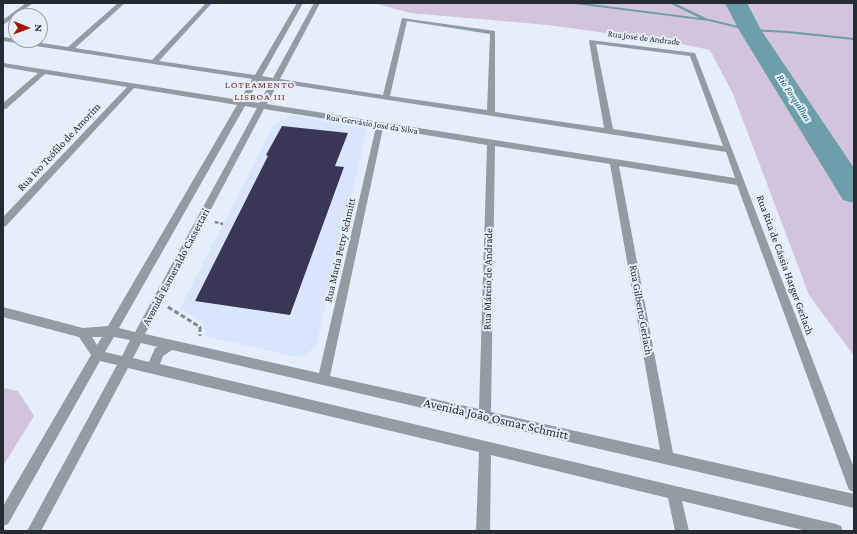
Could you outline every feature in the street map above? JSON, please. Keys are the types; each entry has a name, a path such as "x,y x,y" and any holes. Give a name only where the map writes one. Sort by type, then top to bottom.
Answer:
{"street":[{"path":"3,23 30,3"},
{"path":"70,49 122,3"},
{"path":"154,62 209,3"},
{"name":"Avenida Esmeraldo Cassettari","path":"3,519 300,3"},
{"name":"Avenida Esmeraldo Cassettari","path":"34,531 317,3"},
{"path":"386,97 404,19 493,32 491,114"},
{"path":"3,39 729,150"},
{"name":"Rua José de Andrade","path":"609,132 592,41 693,54"},
{"name":"Rua Rita de Cássia Harger Gerlach","path":"693,54 854,485"},
{"name":"Rua Gervásio José da Silva","path":"3,65 741,182"},
{"path":"3,107 43,72"},
{"name":"Rua Ivo Teófilo de Amorim","path":"3,223 132,86"},
{"name":"Rua Maria Petry Schmitt","path":"323,380 380,125"},
{"name":"Rua Márcio de Andrade","path":"485,416 490,142"},
{"name":"Rua Gilberto Gerlach","path":"614,162 668,458"},
{"name":"Avenida João Osmar Schmitt","path":"3,312 83,333 111,331 854,501"},
{"path":"83,333 97,355 836,531"},
{"path":"156,369 154,364 158,352 170,345"},
{"path":"483,531 485,447"},
{"path":"674,493 682,531"}],"path":[{"path":"157,303 176,311 200,327 200,336 196,351"}],"shaded area":[{"path":"374,3 854,3 854,356 809,295 733,94 710,50 672,42 548,25 410,13"},
{"path":"292,115 361,127 367,131 316,346 305,355 297,357 204,336 205,331 203,324 180,308 274,124"},
{"path":"3,388 18,391 34,416 3,466"}],"building":[{"path":"282,126 348,133 335,166 344,167 290,315 195,301 268,156 266,155"}],"waterway":[{"path":"575,3 709,20 750,30 788,32 854,39"},
{"path":"671,3 703,18"},
{"name":"Rio Forquilhas","path":"736,3 750,30 854,192"}],"district":[{"name":"LOTEAMENTO LISBOA III","path":"260,90"}]}
